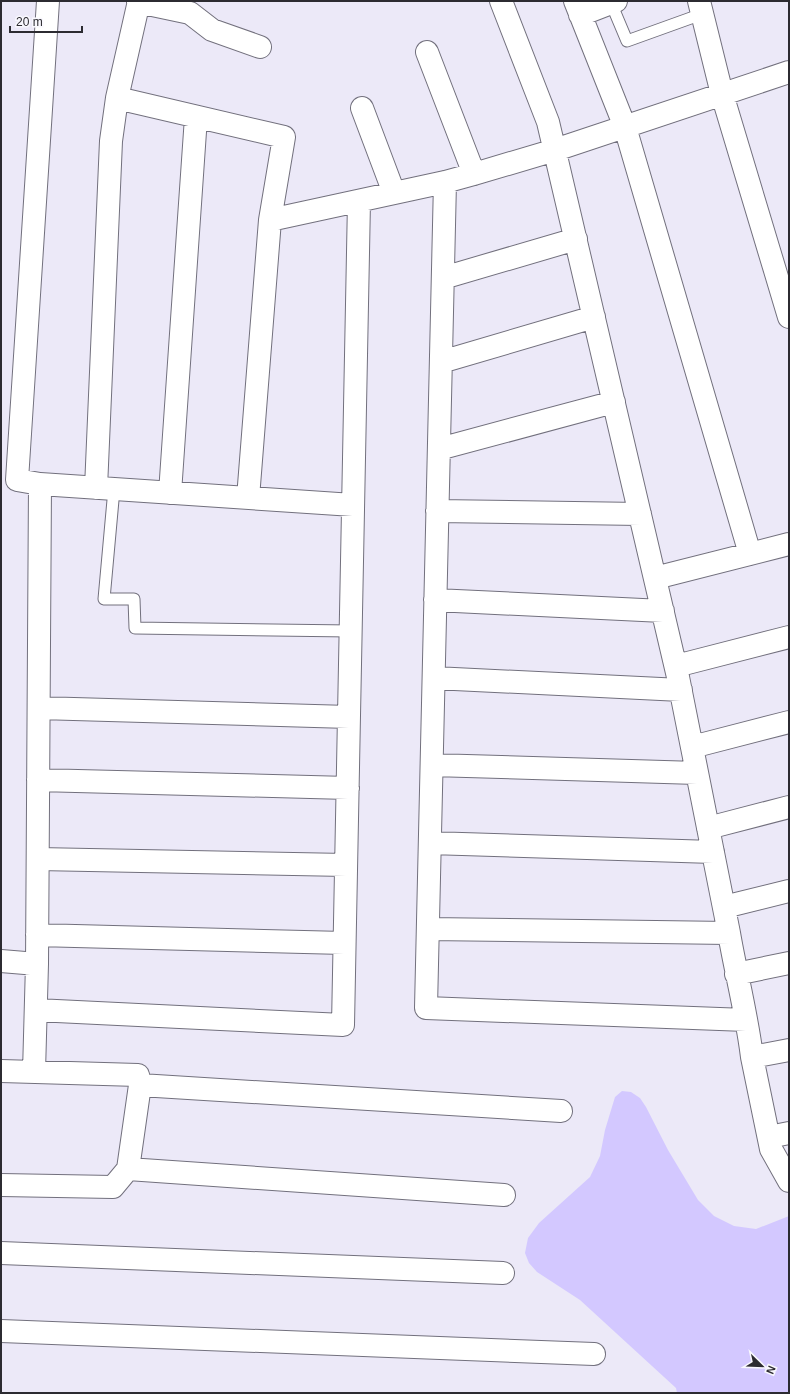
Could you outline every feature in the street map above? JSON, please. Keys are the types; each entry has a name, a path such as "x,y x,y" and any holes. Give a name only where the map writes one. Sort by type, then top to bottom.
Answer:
{"street":[{"path":"48,1 9,480 105,489 353,505"},
{"path":"501,1 548,122 555,150 676,666 752,1057 779,1135 771,1149 789,1181"},
{"path":"105,489 111,141 117,98 139,2 190,13 212,30 260,47"},
{"path":"613,2 578,8 624,126 750,554"},
{"path":"701,8 722,94 789,317"},
{"path":"427,52 474,174"},
{"path":"270,220 445,182 474,174 555,150 789,72"},
{"path":"117,98 284,137 270,220 248,498"},
{"path":"362,108 394,193"},
{"path":"170,493 196,117"},
{"path":"445,182 426,1008 746,1020"},
{"path":"36,1010 343,1025 359,201"},
{"path":"443,278 576,239"},
{"path":"441,362 594,317"},
{"path":"439,449 614,402"},
{"path":"34,1072 37,964 40,484"},
{"path":"437,510 640,514"},
{"path":"655,578 789,544"},
{"path":"435,600 663,611"},
{"path":"676,666 789,637"},
{"path":"434,678 681,690"},
{"path":"39,708 349,717"},
{"path":"692,748 789,722"},
{"path":"432,765 697,773"},
{"path":"38,780 348,788"},
{"path":"708,828 789,807"},
{"path":"430,843 713,852"},
{"path":"38,859 346,865"},
{"path":"724,907 789,891"},
{"path":"428,929 729,933"},
{"path":"37,935 344,943"},
{"path":"1,961 37,964"},
{"path":"736,974 789,962"},
{"path":"752,1057 789,1050"},
{"path":"1,1071 138,1075 140,1085 128,1169 113,1187 1,1185"},
{"path":"140,1085 561,1111"},
{"path":"128,1169 504,1195"},
{"path":"1,1253 503,1274"},
{"path":"1,1331 594,1354"}],"lane":[{"path":"613,2 627,41 701,8"},
{"path":"105,489 104,599 134,599 135,628 351,631"}],"shaded area":[{"path":"622,1091 631,1092 640,1098 668,1150 698,1200 714,1216 734,1226 756,1229 789,1216 789,1393 677,1393 676,1388 580,1300 537,1272 529,1263 525,1253 528,1238 539,1223 590,1177 600,1156 605,1130 615,1097"}]}
